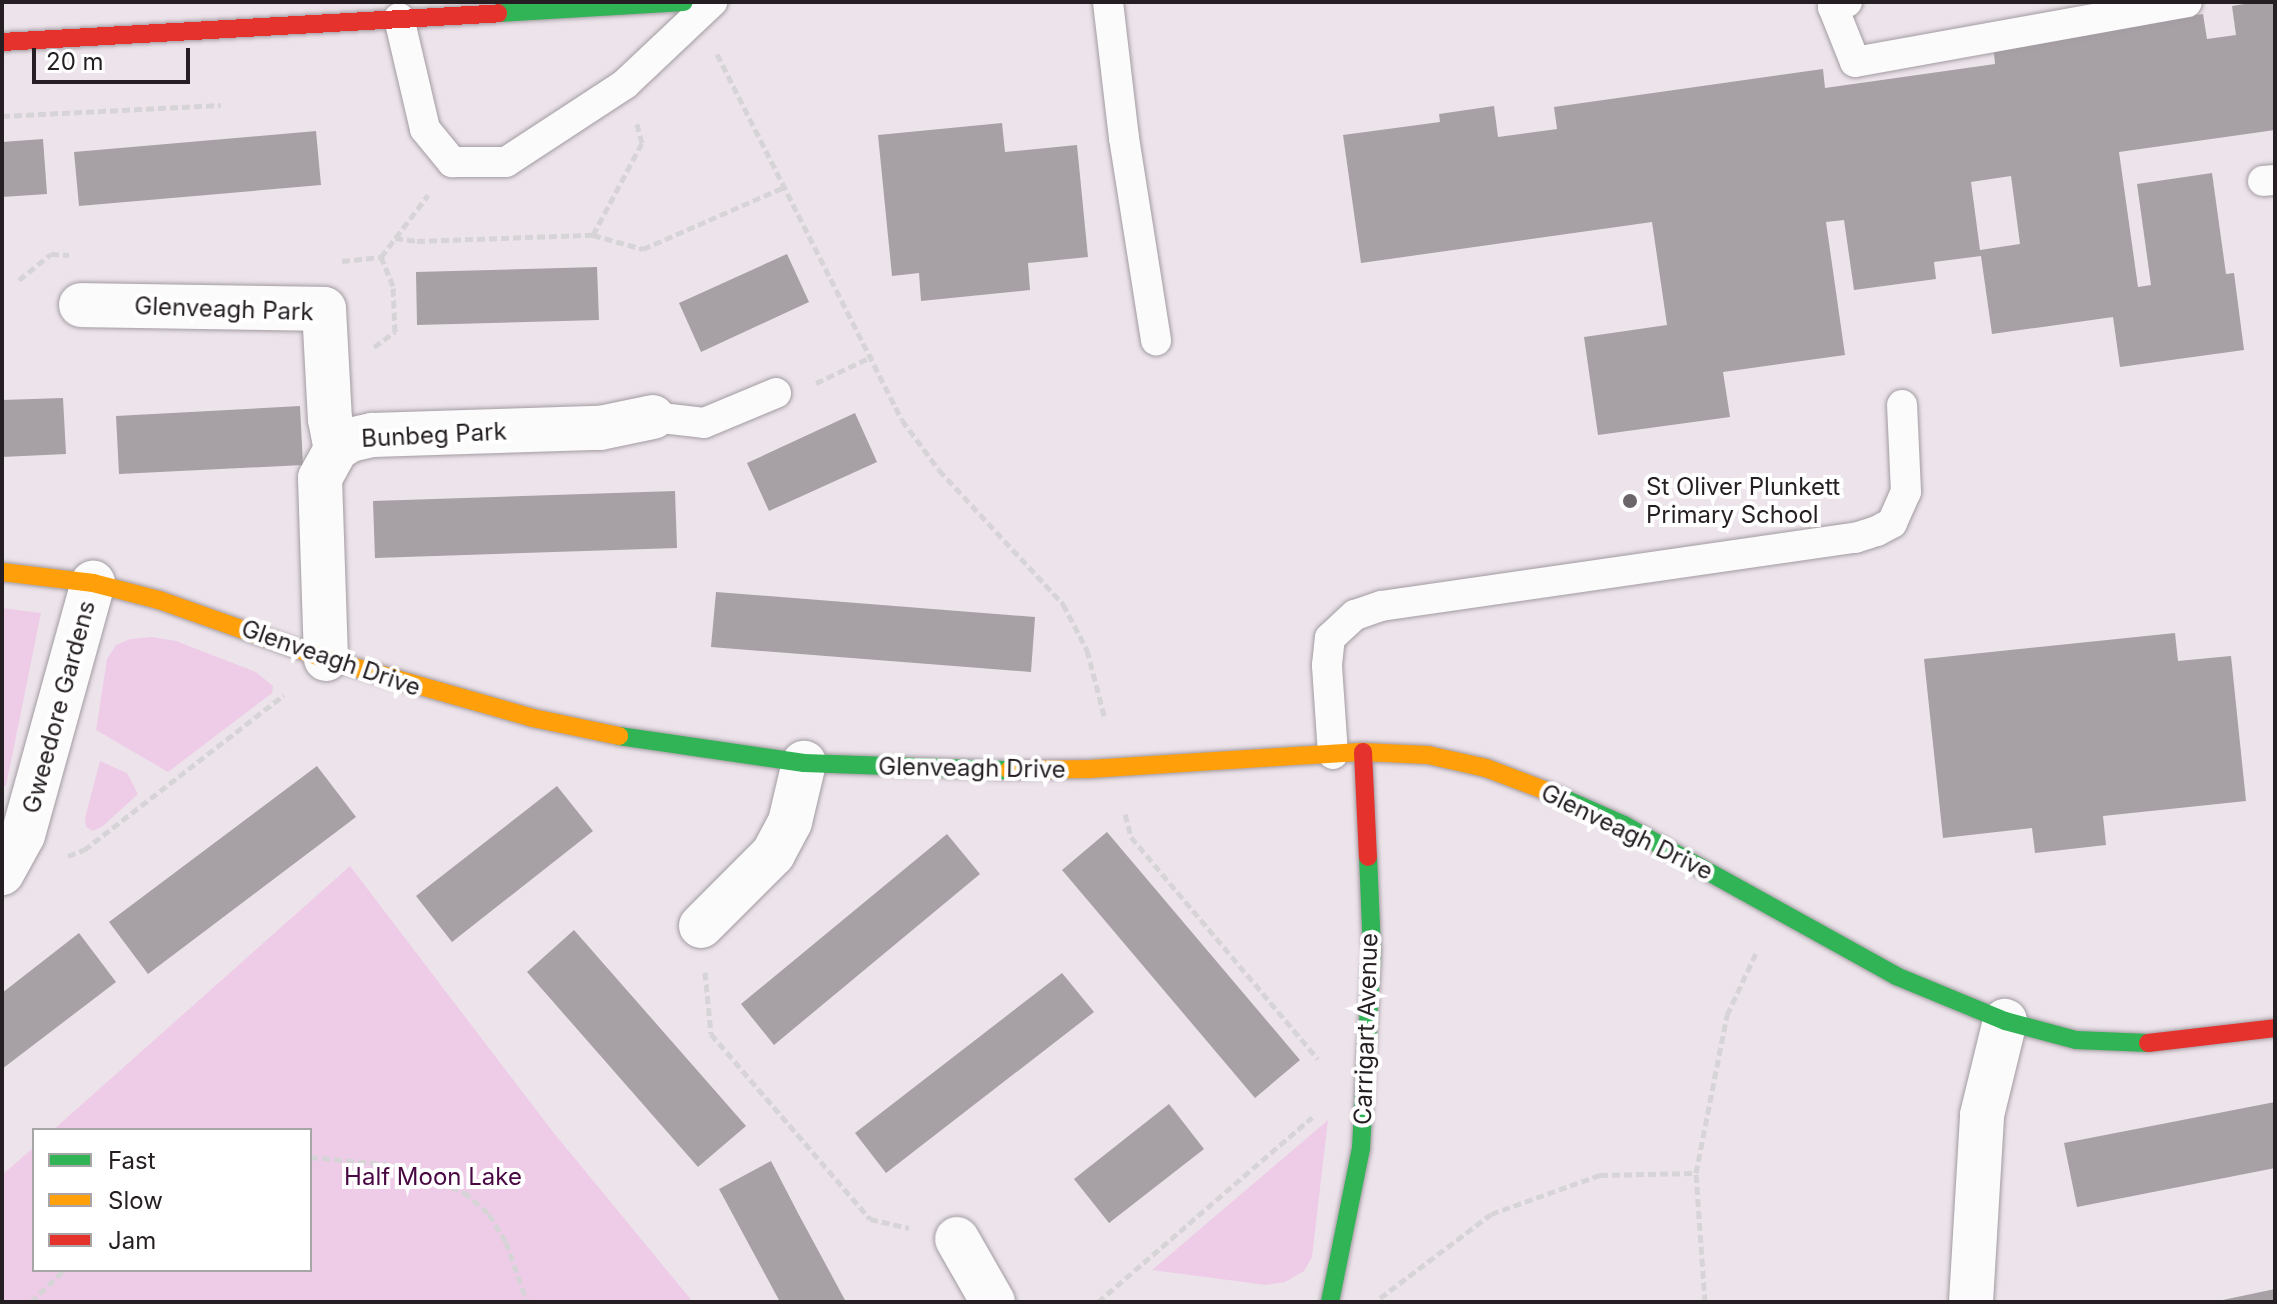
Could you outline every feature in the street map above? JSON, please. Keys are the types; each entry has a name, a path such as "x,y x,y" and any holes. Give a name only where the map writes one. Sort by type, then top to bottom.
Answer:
{"street":[{"path":"2,42 399,18 698,6"},
{"name":"Glenveagh Park","path":"81,305 324,309 330,419 336,449"},
{"name":"Bunbeg Park","path":"317,656 320,478 336,449 350,440 372,435 600,428 653,417"},
{"name":"Glenveagh Drive","path":"2,572 93,583 159,600 317,656 533,718 621,736 804,763 945,770 1113,768 1363,752 1428,755 1486,768 1566,798 1624,825 1896,976 2005,1021 2076,1040 2134,1045 2275,1028"},
{"name":"Gweedore Gardens","path":"2,873 23,835 93,583"},
{"name":"Carrigart Avenue","path":"1330,1302 1361,1148 1365,1092 1372,951 1363,752"},
{"path":"701,926 773,854 790,822 804,763"},
{"path":"1971,1302 1982,1115 2005,1021"},
{"path":"957,1239 993,1302 999,1302"}],"lane":[{"path":"1108,2 1124,138 1156,340"},
{"path":"1847,2 1833,7 1855,62 2187,2"},
{"path":"399,18 425,129 452,162 506,162 625,84 698,6"},
{"path":"653,417 704,423 776,393"},
{"path":"1333,754 1327,665 1330,638 1355,615 1381,606 1855,538 1877,531 1892,523 1906,492 1902,405"}],"path":[{"path":"698,6 784,187 873,356 902,420 939,470 1063,604 1087,650 1102,697 1113,768 1131,837 1312,1055 1365,1092 1312,1117 1098,1302"},
{"path":"593,235 642,143 625,84"},
{"path":"2,116 221,105"},
{"path":"395,332 393,286 381,257 452,162"},
{"path":"395,238 417,241 593,235 643,249 784,187"},
{"path":"776,393 803,390 873,356"},
{"path":"57,859 84,850 282,698 317,656"},
{"path":"1705,1302 1696,1173 1727,1015 1777,909"},
{"path":"701,926 711,1034 870,1219 957,1239"},
{"path":"312,1157 395,1165 464,1192 489,1214 506,1242 527,1302"},
{"path":"1376,1299 1387,1296 1491,1214 1600,1175 1696,1173"},
{"path":"31,1302 62,1272"}],"green space":[{"path":"2,608 41,613 6,786 2,786"},
{"path":"152,637 176,641 256,672 273,686 272,693 168,772 96,730 107,659 116,645 130,639"},
{"path":"100,761 127,773 138,794 103,826 93,831 86,827 85,818"},
{"name":"Half Moon Lake","path":"350,866 553,1132 693,1302 2,1302 2,1175 32,1149 32,1272 312,1272 312,1128 55,1128"},
{"path":"1328,1120 1312,1257 1304,1271 1285,1282 1266,1285 1152,1270"}],"building":[{"path":"2275,2 2275,130 2119,152 2138,287 2151,285 2137,184 2212,173 2226,274 2234,273 2244,350 2120,367 2113,317 1992,334 1981,256 1934,262 1936,279 1854,290 1844,220 1826,222 1845,355 1723,372 1730,417 1598,435 1584,337 1667,325 1652,222 1361,263 1343,135 1440,122 1439,114 1494,106 1498,137 1557,129 1554,107 1823,69 1825,88 1995,64 1993,43 2203,14 2207,39 2236,35 2232,6","holes":["2011,176 2020,244 1980,250 1971,182"]},
{"path":"1002,123 1005,152 1077,145 1088,257 1028,263 1030,290 921,301 919,273 892,276 878,135"},
{"path":"316,131 321,185 79,206 74,152"},
{"path":"43,139 47,194 2,197 2,142"},
{"path":"787,254 809,302 701,352 679,303"},
{"path":"597,267 599,320 417,325 416,272"},
{"path":"63,398 66,454 2,457 2,400"},
{"path":"300,406 303,465 119,474 116,416"},
{"path":"855,413 877,462 769,511 747,463"},
{"path":"675,491 677,548 375,558 373,501"},
{"path":"716,592 1035,617 1031,672 711,647"},
{"path":"2175,633 2178,661 2231,656 2246,801 2103,816 2106,845 2035,853 2032,828 1943,838 1924,659"},
{"path":"317,766 356,817 148,974 109,922"},
{"path":"557,786 593,831 452,942 416,896"},
{"path":"1107,832 1300,1060 1255,1098 1062,870"},
{"path":"947,834 980,874 774,1045 741,1004"},
{"path":"574,930 746,1126 698,1167 527,972"},
{"path":"79,933 116,982 2,1069 2,993"},
{"path":"1062,973 1094,1012 886,1173 855,1133"},
{"path":"2275,1102 2275,1168 2077,1207 2064,1143"},
{"path":"1169,1104 1204,1149 1109,1223 1074,1179"},
{"path":"771,1161 846,1302 780,1302 719,1189"},
{"path":"2275,1289 2275,1302 2218,1302 2218,1301"}],"traffic: fast":[{"path":"498,13 684,2"},
{"path":"619,736 804,763 1009,770"},
{"path":"1547,791 1624,825 1896,976 2005,1021 2076,1040 2148,1043"},
{"path":"1330,1302 1361,1148 1372,951 1368,857"}],"traffic: slow":[{"path":"2,572 93,583 159,600 326,659 533,718 619,736"},
{"path":"1009,770 1089,769 1363,752 1428,755 1486,768 1547,791"}],"traffic: jam":[{"path":"2,42 498,13"},
{"path":"1363,752 1368,857"},
{"path":"2148,1043 2275,1028"}],"place":[{"name":"St Oliver Plunkett Primary School","path":"1630,501"}]}
